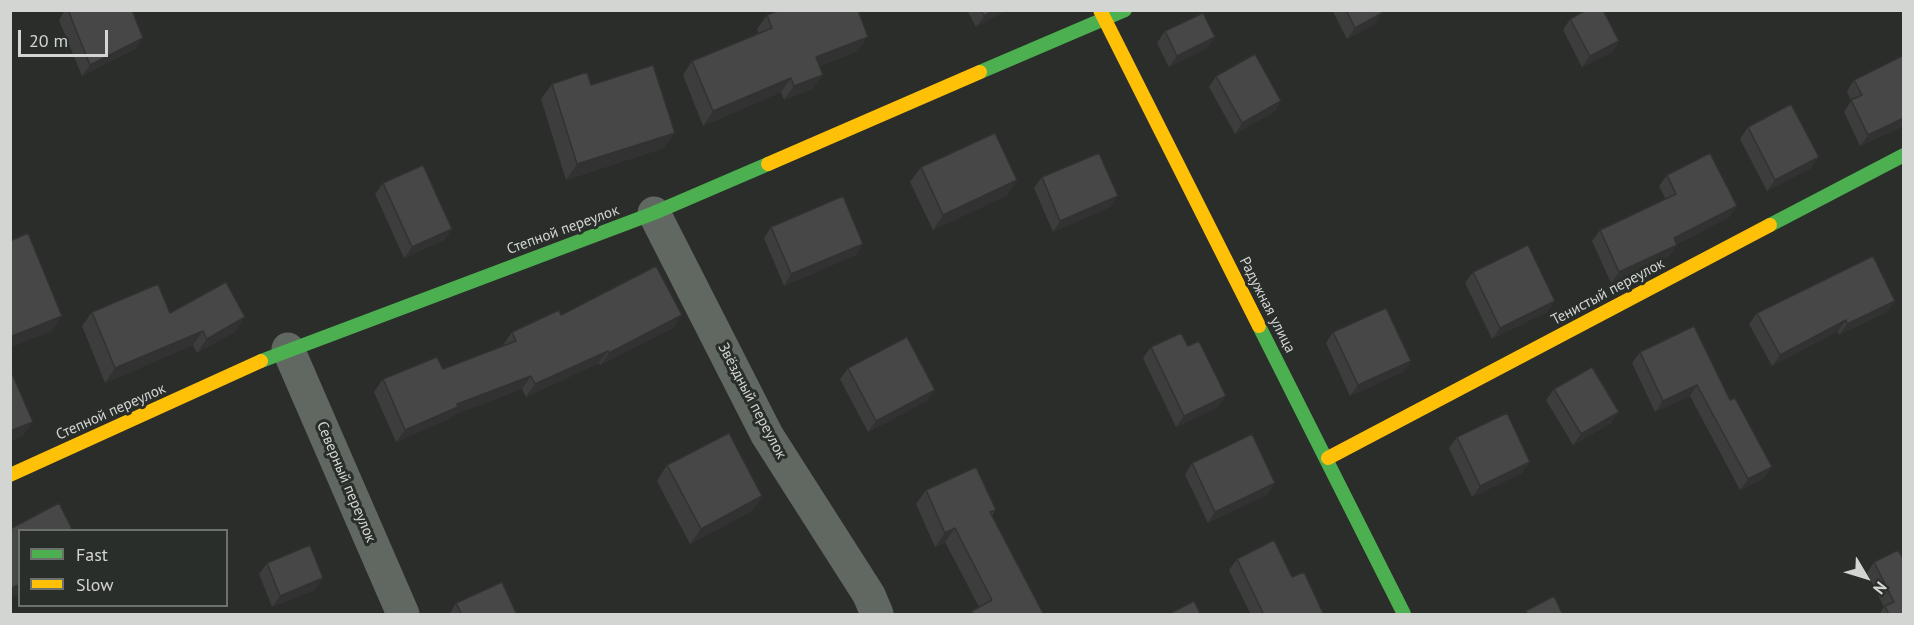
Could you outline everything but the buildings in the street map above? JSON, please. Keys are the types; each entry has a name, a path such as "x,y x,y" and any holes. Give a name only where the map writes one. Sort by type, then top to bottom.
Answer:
{"street":[{"name":"Степной переулок","path":"10,475 288,349 654,213 1102,15 1125,10"},
{"name":"Радужная улица","path":"1102,15 1328,459 1404,615"},
{"name":"Тенистый переулок","path":"1328,459 1904,155"},
{"name":"Звёздный переулок","path":"654,213 767,435 869,595 877,615"},
{"name":"Северный переулок","path":"288,349 403,615"}],"traffic: fast":[{"path":"980,72 1125,10"},
{"path":"1770,225 1904,155"},
{"path":"261,361 654,213 768,164"},
{"path":"1259,326 1404,614"}],"traffic: slow":[{"path":"1100,10 1259,326"},
{"path":"768,164 980,72"},
{"path":"1328,458 1770,225"},
{"path":"10,475 261,361"}]}
